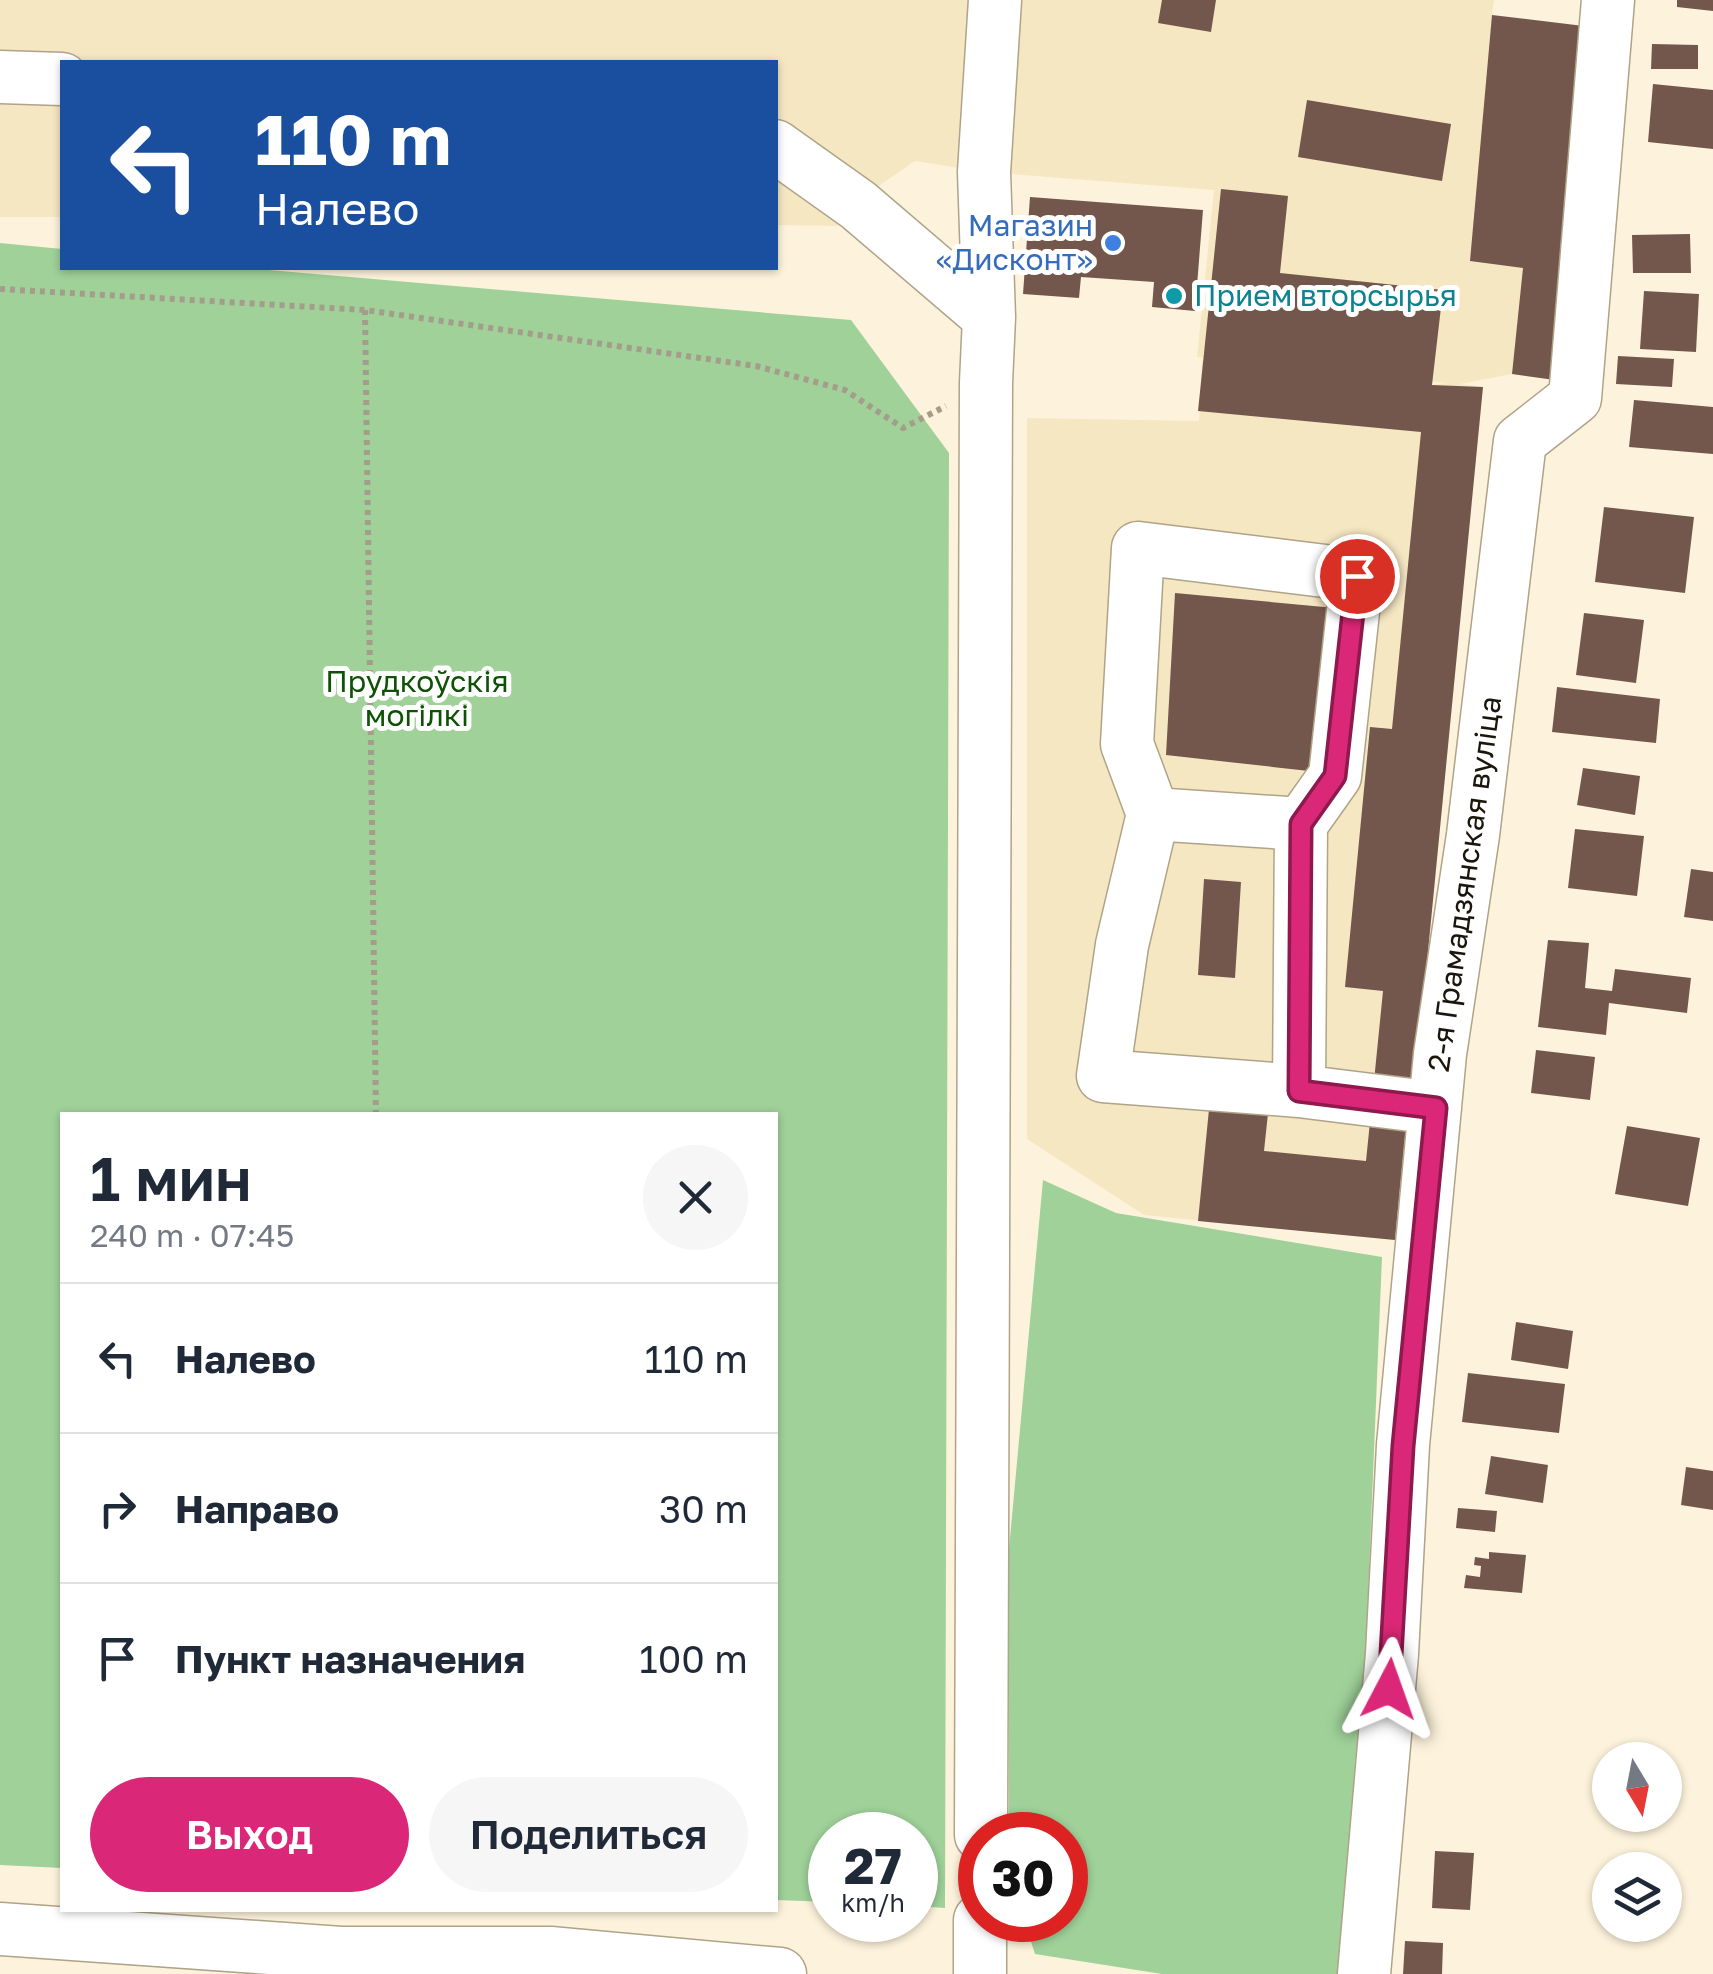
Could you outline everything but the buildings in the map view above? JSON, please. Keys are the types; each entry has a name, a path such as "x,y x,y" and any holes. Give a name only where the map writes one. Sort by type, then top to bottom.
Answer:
{"street":[{"path":"980,1812 989,317 984,172 995,0"},
{"name":"2-я Грамадзянская вуліца","path":"1364,1974 1392,1654 1403,1446 1440,1054 1478,798 1520,440 1575,398 1608,0"},
{"path":"0,77 60,79"},
{"path":"778,148 858,205 989,317"},
{"path":"1299,1091 1301,824 1335,776 1357,576 1138,548 1128,744 1154,814 1122,945 1103,1076 1299,1091 1436,1108"},
{"path":"1154,814 1301,824"},
{"path":"0,1928 341,1953 389,1963 550,1953 780,1974"},
{"path":"980,1942 980,1974"}],"path":[{"path":"0,289 365,310 756,366 845,390 903,428 986,384"},
{"path":"365,310 376,1112"}],"shaded area":[{"path":"0,0 1494,0 1492,15 1562,381 1512,374 1460,384 1483,387 1414,1095 1407,1116 1395,1240 1144,1215 1027,1139 1027,418 1199,421 1202,360 1432,385 1446,383 1197,357 1214,190 984,172 915,161 880,185 837,226 778,225 778,60 60,60 60,217 0,217"}],"green space":[{"name":"Прудкоўскія могілкі","path":"0,243 60,249 60,270 267,270 851,320 949,453 945,1908 938,1908 938,1812 808,1812 808,1901 778,1900 778,1112 60,1112 60,1868 0,1865"},
{"path":"1043,1180 1116,1213 1382,1257 1366,1645 1370,1735 1344,1974 1162,1974 1035,1954 1031,1942 1088,1942 1088,1812 1009,1812 1009,1549"}],"place":[{"name":"Магазин «Дисконт»","path":"1113,243"},
{"name":"Прием вторсырья","path":"1174,296"}],"route":[{"path":"1357,576 1335,776 1301,824 1299,1091 1436,1108 1403,1446 1389,1689"}]}
